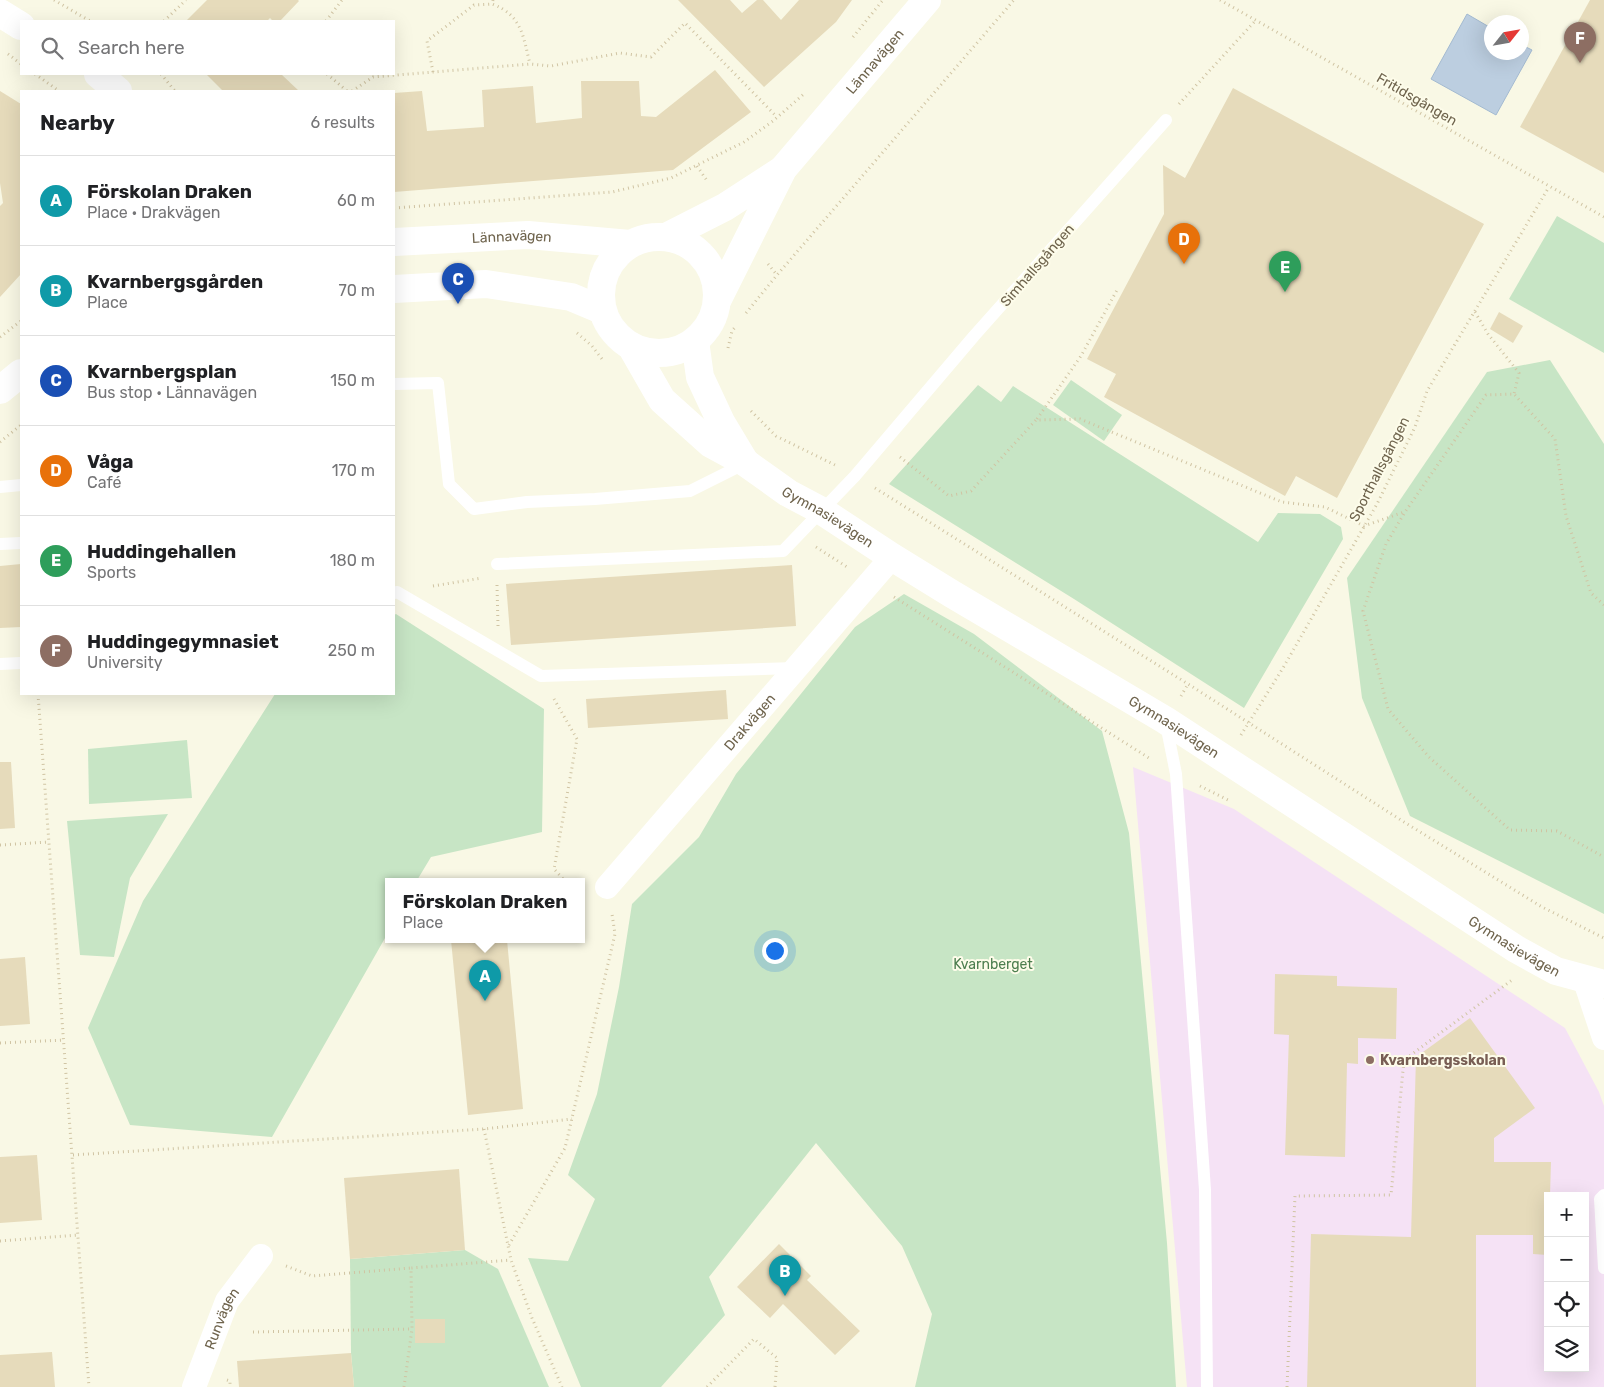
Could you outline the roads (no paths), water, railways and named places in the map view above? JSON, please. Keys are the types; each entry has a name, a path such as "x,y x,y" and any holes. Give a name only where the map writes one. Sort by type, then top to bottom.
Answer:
{"street":[{"name":"Lännavägen","path":"717,302 783,169 927,0"},
{"path":"0,14 20,25"},
{"name":"Lännavägen","path":"666,237 725,207 783,169"},
{"name":"Lännavägen","path":"395,242 528,235 630,244"},
{"path":"647,237 666,237 687,244 705,258 715,279 717,302 709,324 695,341 675,351 653,353 631,346 613,331 602,310 601,291 605,272 615,256 630,244 647,237"},
{"path":"395,289 486,284 571,297 602,310"},
{"name":"Gymnasievägen","path":"695,341 700,377 721,422 746,463"},
{"name":"Gymnasievägen","path":"631,346 662,400 711,444 746,463 788,493 822,511 892,557 1172,710 1226,760 1516,949 1556,971 1594,981"},
{"path":"0,390 20,374"},
{"name":"Drakvägen","path":"607,887 892,557"},
{"path":"1594,981 1604,1038"},
{"name":"Runvägen","path":"194,1387 227,1301 261,1256"}],"lane":[{"name":"Simhallsgången","path":"497,570 783,551 855,476 974,336 1166,120"},
{"path":"395,384 438,383 449,484 474,509 527,502 595,499 690,491 746,463"},
{"path":"0,487 20,485"},
{"path":"0,544 20,543"},
{"path":"395,593 541,676 796,668"},
{"path":"0,664 20,662"},
{"path":"1172,710 1205,1190 1207,1387"},
{"path":"1604,1194 1600,1199 1604,1268"}],"water":[{"path":"1467,14 1484,24 1484,60 1526,60 1496,115 1431,79"}],"place":[{"name":"Huddingegymnasiet","path":"1580,63"},
{"name":"Våga","path":"1184,264"},
{"name":"Huddingehallen","path":"1285,292"},
{"name":"Kvarnbergsplan","path":"458,304"},
{"name":"Förskolan Draken","path":"485,1001"},
{"name":"Kvarnbergsskolan","path":"1370,1060"},
{"name":"Kvarnbergsgården","path":"785,1296"}],"park label":[{"name":"Kvarnberget","path":"993,964"}]}
